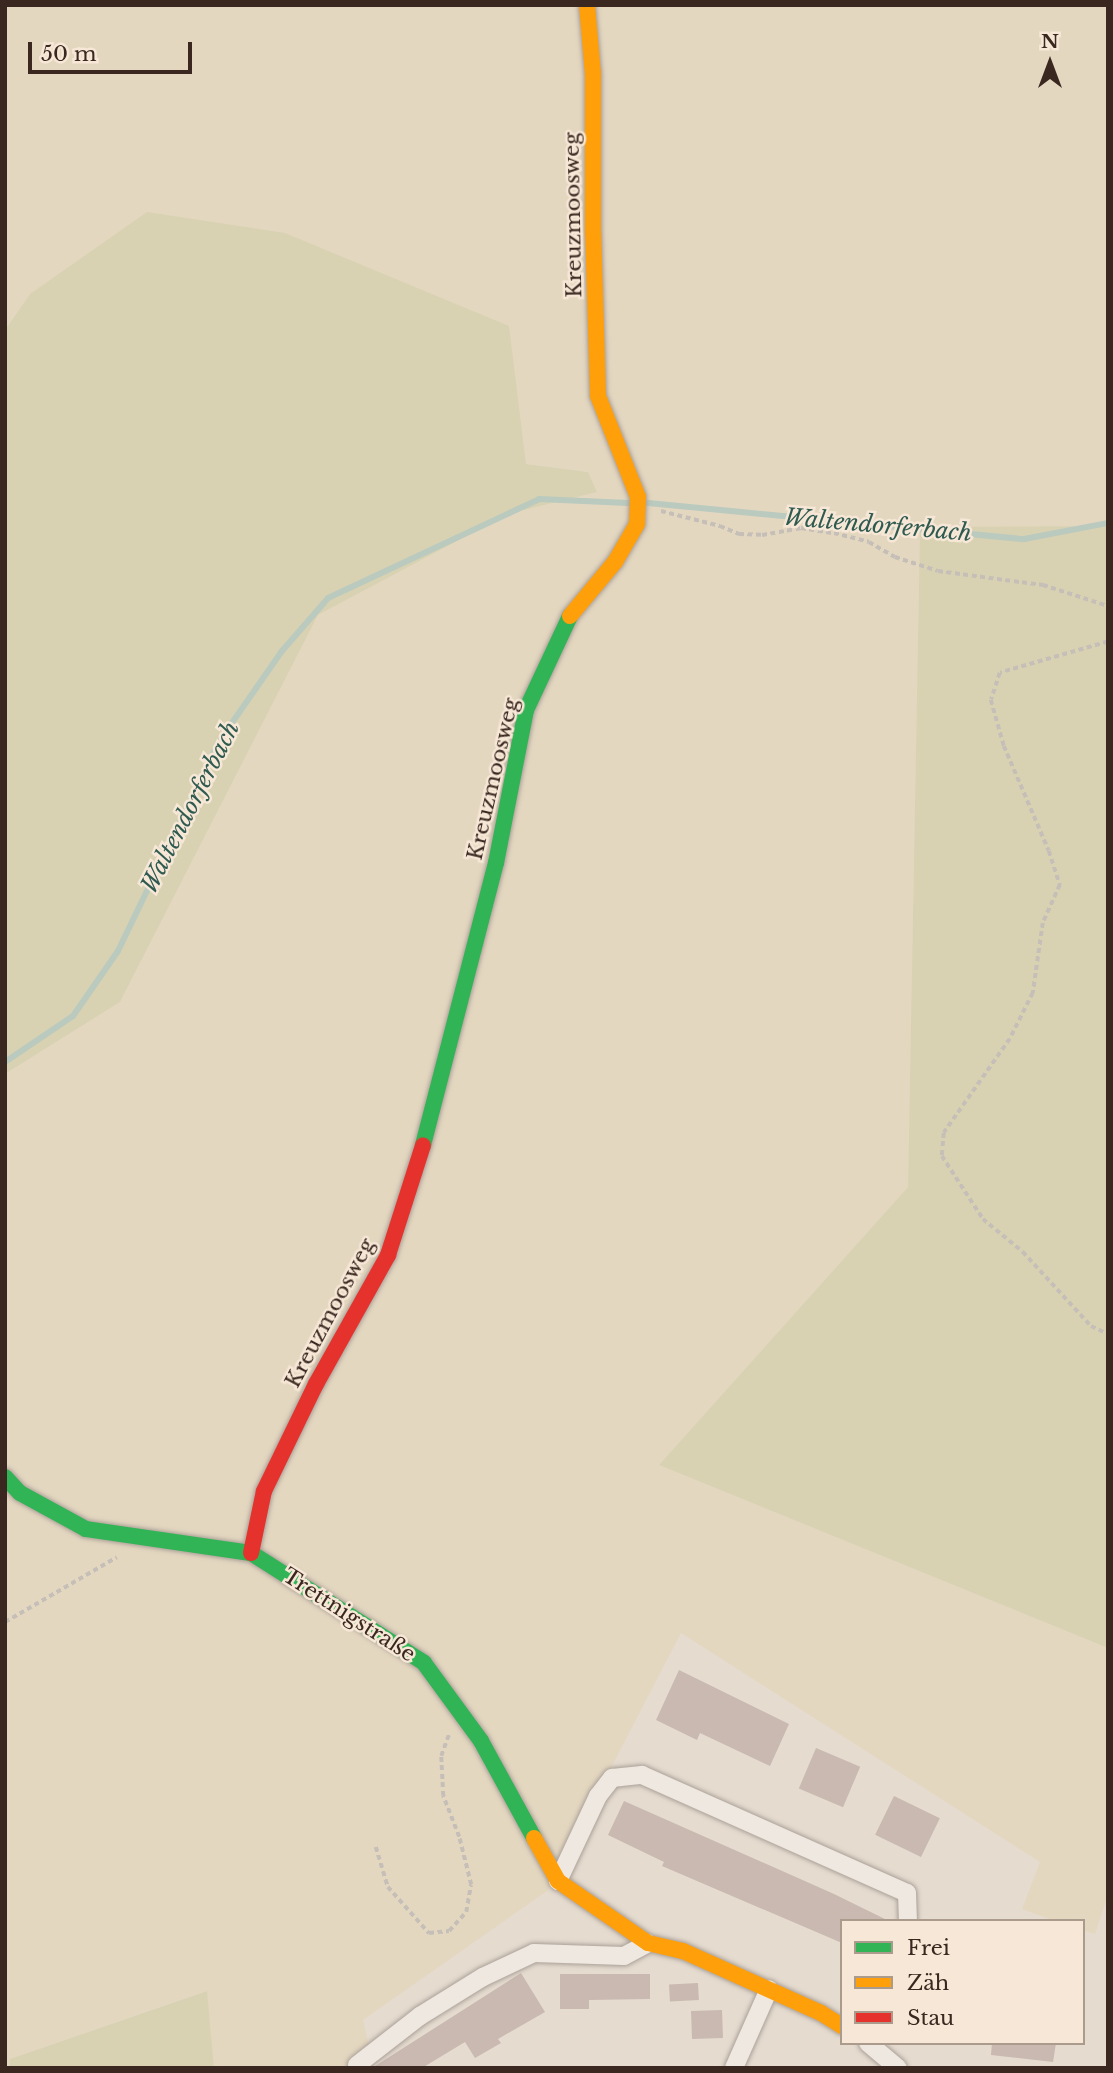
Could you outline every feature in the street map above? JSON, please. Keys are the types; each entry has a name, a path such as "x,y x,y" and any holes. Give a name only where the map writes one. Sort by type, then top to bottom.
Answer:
{"street":[{"name":"Kreuzmoosweg","path":"251,1553 264,1491 316,1384 388,1255 441,1084 496,863 526,710 574,608 615,562 637,524 638,497 598,396 593,232 593,74 587,5"},
{"name":"Trettnigstraße","path":"5,1477 20,1493 86,1529 251,1553 338,1605 424,1663 481,1741 558,1881 648,1943 683,1951 769,1989 840,2025"},
{"path":"558,1881 598,1796 611,1777 642,1775 907,1894 908,1919"},
{"path":"357,2065 420,2016 483,1976 534,1953 624,1956 648,1943"},
{"path":"734,2068 769,1989"},
{"path":"870,2045 898,2068"}],"path":[{"path":"637,524 660,511 720,526 738,534 762,535 800,528 834,533 869,542 895,557 938,571 1043,585 1108,606"},
{"path":"1108,642 1000,673 991,700 1004,746 1049,851 1060,885 1043,923 1033,993 1010,1039 944,1133 942,1156 983,1219 1023,1252 1091,1326 1108,1334"},
{"path":"5,1622 149,1538"},
{"path":"376,1847 388,1886 429,1933 449,1931 466,1912 471,1885 459,1837 443,1797 441,1756 457,1709"}],"shaded area":[{"path":"5,5 1108,5 1108,526 920,528 908,1187 659,1465 1108,1648 1108,1895 1095,1934 1085,1931 1085,1919 1050,1919 1022,1909 1040,1862 681,1633 547,1891 363,2020 374,2068 214,2068 206,1991 10,2059 9,2068 5,2068 5,1074 120,1002 318,615 508,514 597,492 588,472 526,464 508,326 31,293 5,330"},
{"path":"147,212 285,233 509,326 526,464 588,472 597,492 508,514 318,615 120,1002 5,1074 5,330 30,294"},
{"path":"1108,526 1108,1648 659,1465 908,1187 920,527"},
{"path":"207,1991 214,2068 9,2068 10,2059"}],"building":[{"path":"679,1670 789,1724 770,1766 700,1733 697,1740 656,1720"},
{"path":"816,1748 860,1767 843,1807 799,1789"},
{"path":"894,1796 940,1818 921,1857 875,1835"},
{"path":"624,1801 885,1919 840,1919 840,1942 662,1866 664,1862 608,1835"},
{"path":"521,1973 545,2012 498,2039 501,2043 475,2058 465,2042 422,2068 372,2068"},
{"path":"560,1974 650,1974 650,1999 589,2000 589,2009 560,2009"},
{"path":"698,1983 699,2000 670,2001 669,1985"},
{"path":"722,2010 723,2038 692,2039 691,2011"},
{"path":"992,2045 1056,2045 1053,2062 991,2055"}],"waterway":[{"name":"Waltendorferbach","path":"5,1062 73,1016 118,951 218,743 282,651 328,598 539,499 628,503"},
{"name":"Waltendorferbach","path":"648,503 1024,539 1108,523"}],"traffic: fast":[{"path":"423,1145 496,863 526,710 570,616"},
{"path":"5,1477 20,1493 86,1529 251,1553 424,1663 481,1741 534,1838"}],"traffic: slow":[{"path":"570,616 615,562 637,524 638,497 598,396 593,232 593,74 587,5"},
{"path":"534,1838 558,1881 648,1943 683,1951 821,2013 840,2025"}],"traffic: jam":[{"path":"251,1553 264,1491 316,1384 388,1255 423,1145"}]}
